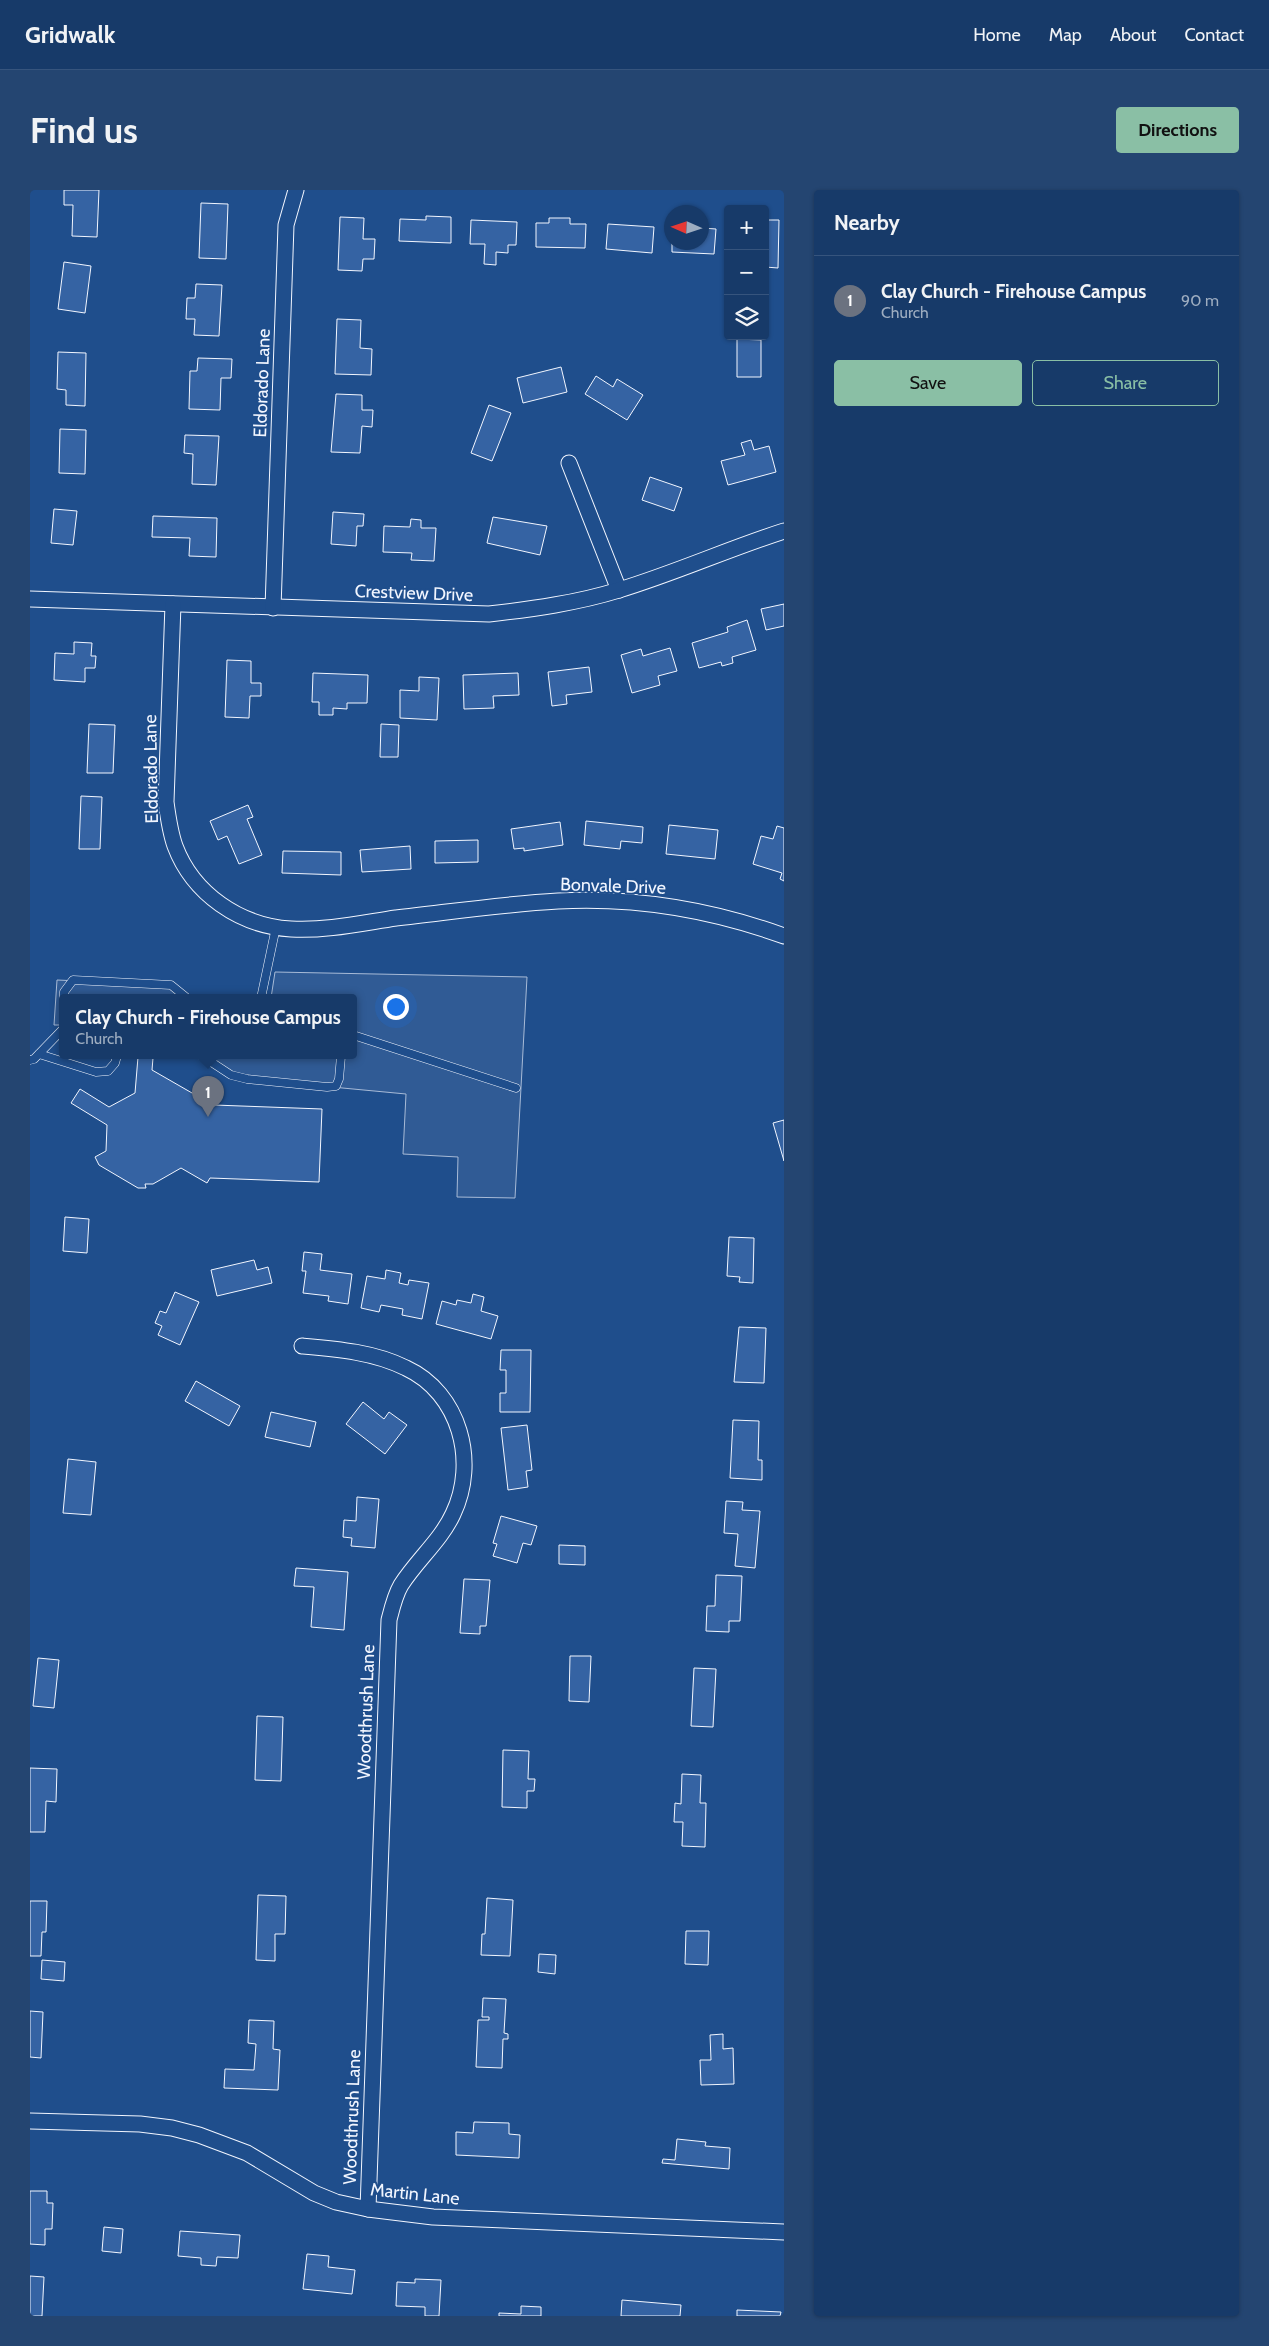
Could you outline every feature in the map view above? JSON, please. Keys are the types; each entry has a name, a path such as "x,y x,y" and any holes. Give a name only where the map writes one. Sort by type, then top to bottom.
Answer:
{"street":[{"name":"Eldorado Lane","path":"274,608 286,225 296,190"},
{"path":"569,463 619,590"},
{"name":"Crestview Drive","path":"30,599 489,614 544,608 619,590 740,545 784,532"},
{"name":"Eldorado Lane","path":"173,604 166,802 175,846 183,864 205,893 225,908 242,917 276,927 312,928 436,913"},
{"name":"Bonvale Drive","path":"436,913 559,901 607,900 670,906 726,917 784,936"},
{"name":"Woodthrush Lane","path":"302,1346 354,1352 381,1358 407,1368 423,1378 438,1392 452,1412 461,1436 464,1454 464,1477 460,1496 452,1516 400,1586 388,1620 368,2209"},
{"name":"Martin Lane","path":"30,2120 140,2124 172,2128 199,2135 247,2153 314,2194 336,2202 368,2209 433,2217 784,2232"}],"lane":[{"path":"262,994 276,927"},
{"path":"64,994 73,980 171,985 182,994"},
{"path":"30,1060 39,1054 59,1034"},
{"path":"357,1036 516,1088"},
{"path":"39,1054 96,1072 108,1071 115,1064 116,1059"},
{"path":"207,1059 231,1074 247,1079 327,1087 336,1086 340,1078 341,1059"}],"shaded area":[{"path":"275,972 527,977 515,1198 457,1197 458,1157 403,1154 406,1094 247,1079 205,1059 357,1059 357,994 272,994"},
{"path":"57,980 171,985 182,994 59,994 59,1025 54,1025"}],"building":[{"path":"64,190 99,190 97,237 72,236 73,205 64,205"},
{"path":"201,203 228,204 226,259 199,258"},
{"path":"426,216 451,217 451,243 399,241 400,219 426,220"},
{"path":"340,217 364,218 363,239 375,239 374,259 363,259 362,271 338,270"},
{"path":"549,218 570,218 570,224 586,224 585,248 536,247 536,223 549,223"},
{"path":"471,220 517,222 516,245 508,245 508,253 496,252 496,265 484,264 485,244 470,244"},
{"path":"769,220 779,220 778,268 769,267"},
{"path":"608,224 654,227 652,253 606,249"},
{"path":"709,228 716,229 714,254 672,252 672,250 709,250"},
{"path":"64,262 91,266 85,313 58,309"},
{"path":"196,284 222,285 219,336 194,335 195,319 186,319 187,298 195,298"},
{"path":"337,319 361,320 360,348 372,349 371,375 335,374"},
{"path":"737,340 761,340 761,377 737,377"},
{"path":"58,352 86,353 85,406 66,405 66,390 57,389"},
{"path":"198,358 232,359 231,378 221,378 220,410 189,409 190,371 197,371"},
{"path":"561,367 567,392 523,403 517,378"},
{"path":"596,376 613,387 617,379 643,395 627,420 585,394"},
{"path":"336,394 362,395 362,410 373,410 372,427 362,426 360,453 331,452"},
{"path":"489,405 511,413 492,461 471,453"},
{"path":"60,429 86,430 85,474 59,473"},
{"path":"185,435 219,436 216,485 192,484 193,454 184,453"},
{"path":"751,440 754,450 769,446 776,472 728,485 721,461 745,455 741,443"},
{"path":"650,477 682,488 674,511 642,500"},
{"path":"54,509 77,511 73,545 51,543"},
{"path":"333,512 364,514 363,526 357,526 356,546 331,544"},
{"path":"153,516 217,518 216,557 189,556 190,538 152,537"},
{"path":"493,517 547,526 540,555 487,543"},
{"path":"411,519 421,520 421,528 436,528 434,561 411,560 412,553 383,552 384,526 410,527"},
{"path":"784,604 784,626 766,630 761,609"},
{"path":"747,620 756,650 732,657 733,663 722,666 721,662 699,668 692,643 728,632 727,627"},
{"path":"74,642 92,643 91,656 96,656 95,668 85,668 85,682 54,680 55,653 74,654"},
{"path":"670,648 677,671 658,676 660,685 632,693 621,655 641,649 643,656"},
{"path":"227,660 251,661 251,683 261,683 261,696 250,696 249,718 225,717"},
{"path":"589,667 592,692 566,695 567,704 552,706 548,672"},
{"path":"313,673 368,675 367,703 347,703 347,709 333,708 333,715 319,715 319,702 312,702"},
{"path":"518,673 519,695 493,696 494,708 464,709 463,675"},
{"path":"419,677 439,678 437,720 400,718 400,690 419,691"},
{"path":"89,724 115,725 113,773 87,773"},
{"path":"381,724 399,725 398,757 380,757"},
{"path":"81,796 102,797 100,849 79,849"},
{"path":"248,805 253,817 247,819 262,855 239,864 227,836 218,840 210,821"},
{"path":"586,821 643,827 642,843 621,841 620,849 584,845"},
{"path":"560,822 563,845 524,851 524,848 514,849 511,829"},
{"path":"669,825 718,830 715,859 666,854"},
{"path":"777,826 784,828 784,881 780,879 782,873 753,864 761,836 773,839"},
{"path":"478,840 478,862 435,863 435,841"},
{"path":"410,846 411,869 362,872 360,850"},
{"path":"283,851 341,852 341,875 282,873"},
{"path":"138,1059 153,1059 152,1070 199,1097 209,1092 214,1105 322,1109 319,1182 210,1178 207,1183 181,1168 153,1184 145,1184 146,1188 138,1188 99,1165 95,1157 106,1151 107,1125 71,1103 80,1089 109,1107 135,1093"},
{"path":"784,1120 784,1161 773,1123"},
{"path":"65,1217 89,1219 87,1253 63,1251"},
{"path":"729,1237 754,1238 753,1283 739,1282 740,1277 727,1276"},
{"path":"304,1252 322,1254 320,1270 352,1274 348,1304 328,1301 329,1296 303,1293 306,1271 302,1271"},
{"path":"254,1260 257,1270 268,1267 272,1283 217,1296 211,1270"},
{"path":"386,1270 401,1273 399,1283 408,1285 409,1280 429,1283 422,1319 402,1315 403,1309 381,1305 379,1312 361,1308 367,1276 385,1279"},
{"path":"175,1292 199,1302 180,1345 158,1335 162,1326 155,1323 160,1311 166,1313"},
{"path":"473,1294 484,1297 481,1311 498,1316 491,1339 436,1324 442,1301 456,1305 457,1300 471,1303"},
{"path":"739,1327 766,1328 764,1383 734,1382"},
{"path":"501,1350 531,1350 530,1412 500,1412 500,1393 506,1393 506,1370 500,1370"},
{"path":"196,1381 240,1406 229,1426 185,1401"},
{"path":"363,1402 384,1419 389,1412 407,1425 385,1454 346,1424"},
{"path":"271,1412 316,1422 310,1447 265,1437"},
{"path":"733,1420 759,1421 758,1460 762,1460 762,1480 730,1478"},
{"path":"527,1425 532,1470 526,1471 528,1487 508,1490 501,1428"},
{"path":"68,1459 96,1462 91,1515 63,1513"},
{"path":"357,1497 379,1499 375,1548 351,1546 352,1538 343,1537 344,1520 356,1521"},
{"path":"726,1501 743,1502 742,1510 760,1511 755,1568 735,1566 738,1534 724,1533"},
{"path":"501,1516 537,1526 531,1545 523,1543 517,1563 493,1556 497,1544 493,1543"},
{"path":"559,1545 585,1546 585,1565 559,1564"},
{"path":"296,1568 348,1572 344,1630 311,1627 314,1587 294,1586"},
{"path":"716,1575 742,1576 740,1621 729,1621 729,1632 706,1631 707,1606 715,1606"},
{"path":"464,1579 490,1580 486,1626 480,1626 480,1634 460,1633"},
{"path":"570,1656 591,1656 589,1702 569,1701"},
{"path":"38,1658 59,1660 54,1708 33,1706"},
{"path":"694,1668 716,1669 713,1727 691,1726"},
{"path":"257,1716 283,1717 281,1781 255,1780"},
{"path":"503,1750 529,1751 528,1779 535,1779 534,1791 527,1791 527,1808 502,1807"},
{"path":"30,1768 57,1769 56,1802 46,1801 45,1832 30,1832"},
{"path":"682,1774 701,1775 700,1803 706,1803 705,1847 682,1846 683,1822 674,1822 675,1803 681,1804"},
{"path":"258,1895 286,1896 285,1934 275,1934 275,1961 256,1960"},
{"path":"487,1898 513,1900 510,1956 481,1955 482,1934 485,1934"},
{"path":"30,1901 47,1901 46,1932 42,1932 41,1956 30,1956"},
{"path":"686,1931 709,1931 708,1965 685,1964"},
{"path":"539,1954 556,1955 555,1974 538,1972"},
{"path":"42,1960 65,1962 64,1981 41,1979"},
{"path":"483,1998 506,1999 504,2033 508,2034 508,2039 503,2039 502,2068 476,2067 478,2020 489,2020 489,2017 482,2017"},
{"path":"30,2011 43,2012 41,2058 30,2057"},
{"path":"249,2020 274,2021 273,2049 280,2050 278,2090 224,2088 225,2069 254,2070 256,2044 248,2043"},
{"path":"723,2034 723,2049 733,2048 734,2084 701,2085 700,2060 711,2060 710,2035"},
{"path":"474,2122 509,2123 509,2134 520,2135 519,2158 456,2155 456,2132 473,2133"},
{"path":"677,2139 706,2142 705,2146 730,2148 729,2169 662,2163 663,2159 675,2160"},
{"path":"30,2191 47,2191 47,2203 53,2203 52,2229 45,2229 45,2245 30,2244"},
{"path":"104,2227 123,2229 121,2253 102,2251"},
{"path":"180,2231 240,2235 238,2258 217,2257 216,2266 201,2265 201,2258 178,2256"},
{"path":"307,2254 329,2256 328,2267 355,2270 352,2294 303,2289"},
{"path":"30,2276 44,2277 42,2316 30,2316"},
{"path":"415,2279 441,2280 439,2316 425,2316 425,2307 396,2306 397,2282 415,2283"},
{"path":"622,2300 681,2305 680,2316 621,2316"},
{"path":"521,2306 541,2307 541,2316 499,2316 499,2313 521,2314"},
{"path":"737,2310 781,2312 780,2316 737,2316"}],"place":[{"name":"Clay Church - Firehouse Campus","path":"208,1117"}]}
